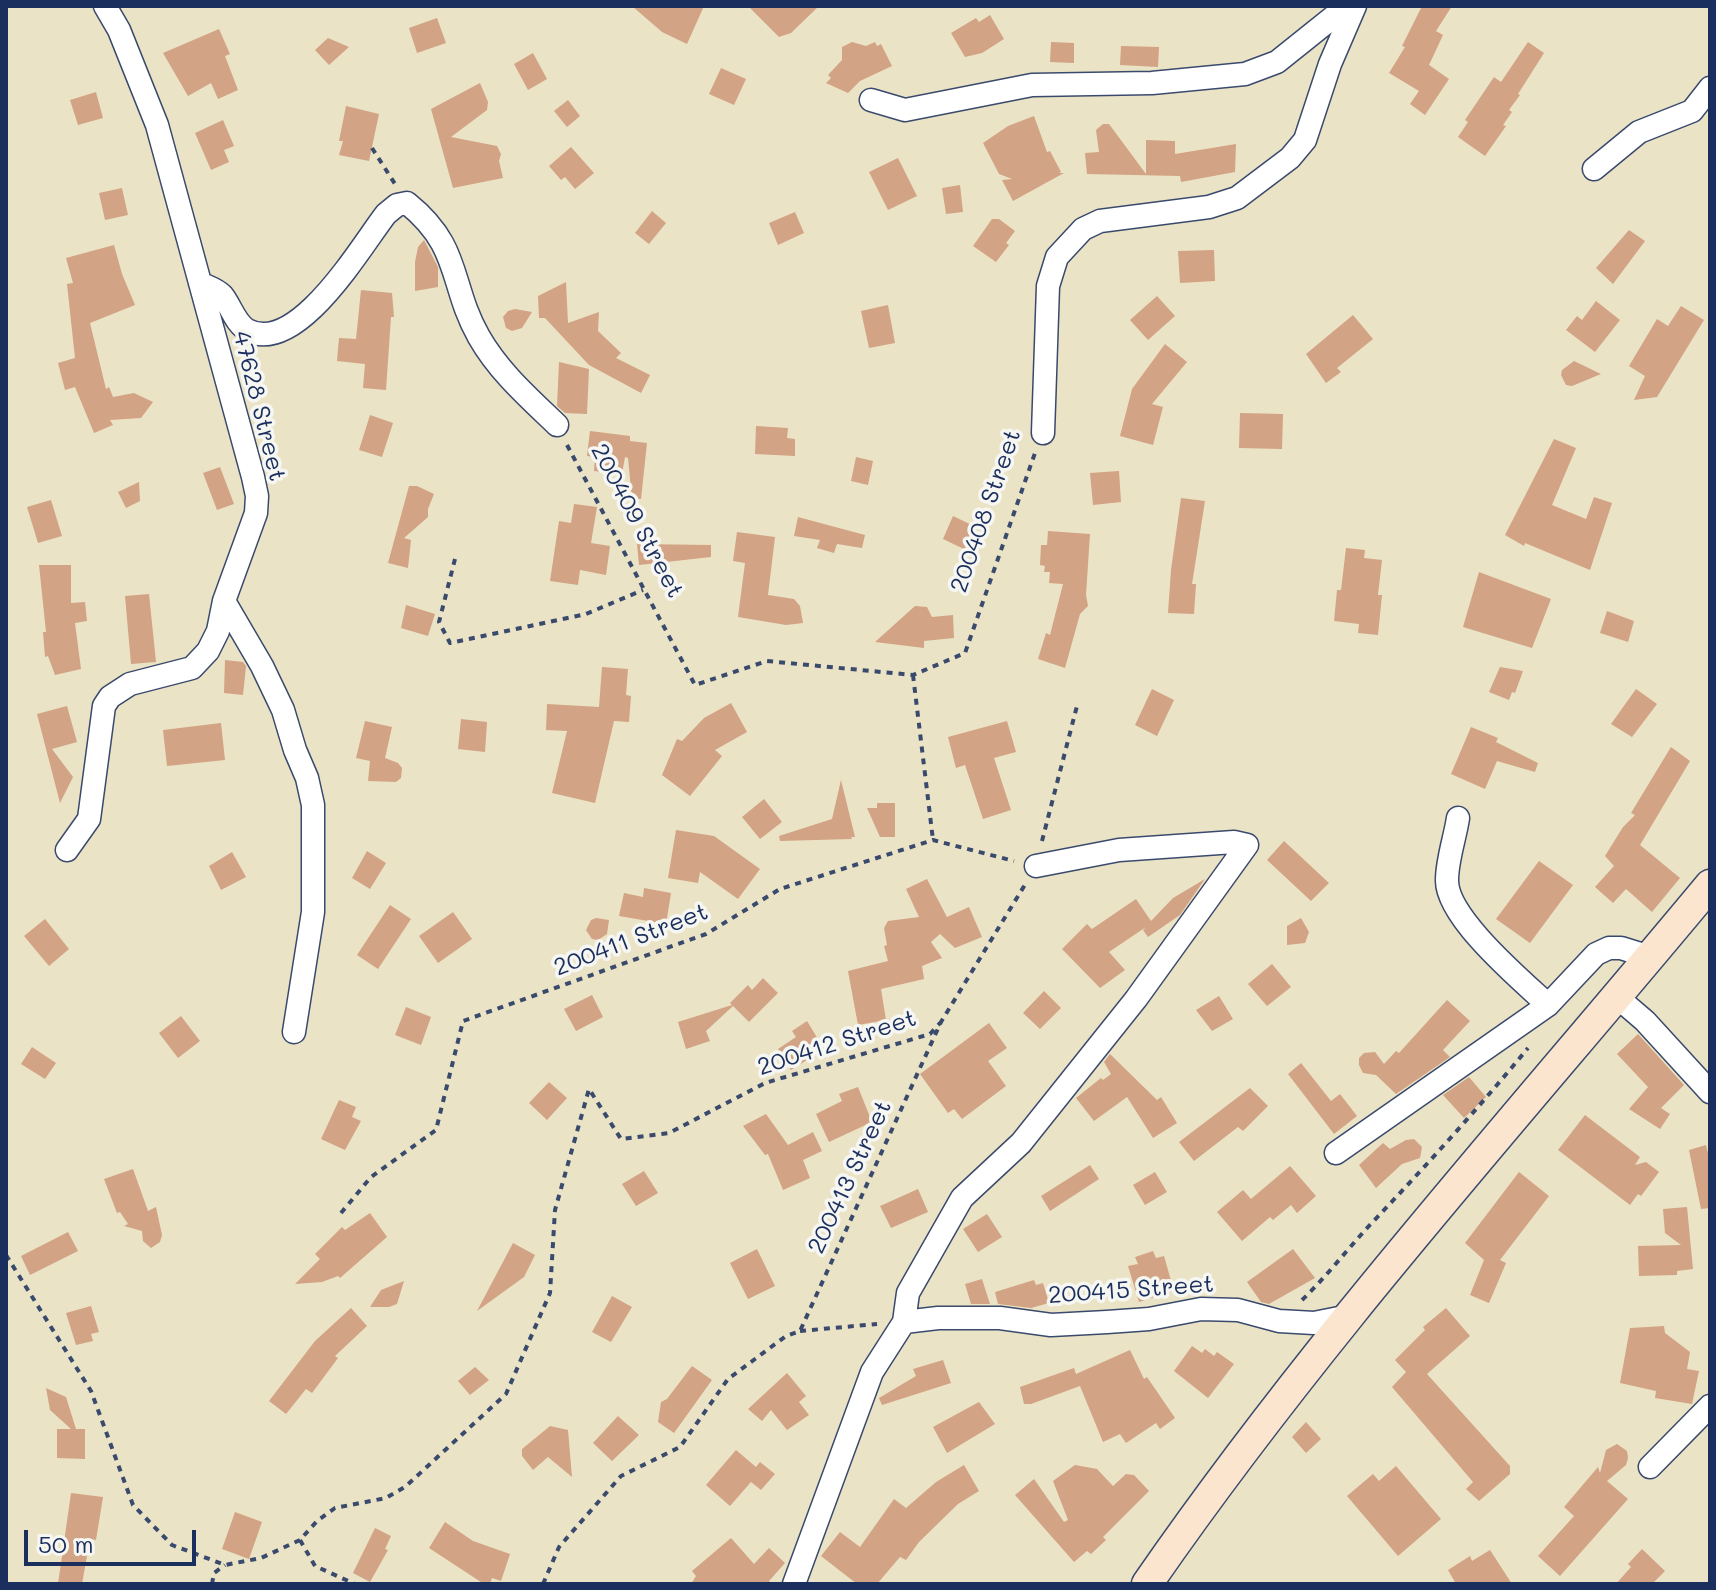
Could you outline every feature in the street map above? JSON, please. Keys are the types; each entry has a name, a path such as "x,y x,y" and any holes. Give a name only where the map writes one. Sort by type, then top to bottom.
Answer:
{"street":[{"name":"47628 Street","path":"67,850 89,819 104,706 110,697 130,684 192,668 208,651 218,631 224,601 256,513 257,496 157,125 119,30 105,6"},
{"path":"871,100 905,110 1032,85 1152,83 1245,74 1277,62 1347,6"},
{"name":"200408 Street","path":"1043,433 1048,286 1057,257 1083,229 1100,221 1209,207 1237,198 1290,158 1305,140 1330,64 1355,6"},
{"path":"1594,169 1639,132 1692,111 1710,88"},
{"path":"200,283 223,297 242,326 249,331 281,331 319,303 386,214 397,205 407,203 423,216 443,242 456,270 470,317 495,361 557,425"},
{"path":"224,601 262,666 283,710 307,778 313,805 313,912 294,1032"},
{"path":"1458,818 1447,880 1453,905 1485,945 1548,1005"},
{"path":"794,1584 872,1372 904,1322 908,1293 962,1198 1021,1143 1136,999 1247,845 1234,842 1119,850 1036,866"},
{"path":"1147,1584 1199,1508 1349,1316 1710,885"},
{"path":"1336,1153 1548,1005 1596,954 1609,948 1621,948 1650,957"},
{"path":"1617,997 1645,1021 1710,1092"},
{"name":"200415 Street","path":"904,1322 938,1318 1000,1318 1051,1325 1149,1319 1201,1309 1238,1310 1279,1321 1314,1323 1349,1316"},
{"path":"1650,1467 1710,1406"}],"path":[{"path":"372,148 407,203"},
{"name":"200409 Street","path":"557,425 695,685 767,661 913,675"},
{"name":"200408 Street","path":"913,675 965,653 1043,433"},
{"path":"455,559 439,622 450,643 586,614 643,590"},
{"path":"913,675 933,840 1036,866"},
{"name":"200413 Street","path":"800,1331 941,1022 1036,866 1078,702"},
{"name":"200411 Street","path":"341,1213 371,1177 436,1130 463,1021 706,934 780,889 933,840"},
{"name":"200412 Street","path":"225,1565 261,1558 300,1540 317,1521 335,1508 386,1498 405,1487 506,1394 550,1293 555,1210 589,1089 621,1139 669,1133 765,1083 930,1034 941,1022"},
{"path":"1279,1321 1324,1278 1476,1112 1532,1042"},
{"path":"6,1255 91,1391 133,1505 172,1545 225,1565"},
{"path":"543,1584 559,1547 621,1476 680,1447 728,1379 786,1336 800,1331 904,1322"},
{"path":"300,1540 315,1566 355,1584"},
{"path":"212,1584 214,1573 225,1565"}],"building":[{"path":"632,6 704,6 687,44 662,32"},
{"path":"748,6 819,6 791,33 779,37"},
{"path":"1422,6 1452,6 1436,31 1443,35 1429,65 1449,79 1425,115 1410,104 1419,91 1389,73 1405,47 1402,46"},
{"path":"990,15 1004,39 982,53 965,57 951,33 976,18 979,22"},
{"path":"437,18 446,43 417,53 409,28"},
{"path":"219,29 230,54 225,56 238,90 218,99 211,83 188,96 163,53"},
{"path":"328,38 349,47 329,65 315,50"},
{"path":"852,42 866,46 875,42 877,46 881,44 892,66 860,81 848,93 826,83 831,78 828,75 842,60 842,47"},
{"path":"1051,42 1074,43 1074,63 1050,62"},
{"path":"1528,42 1544,53 1509,110 1512,112 1503,125 1506,126 1485,156 1458,137 1468,122 1465,120 1494,77 1501,82"},
{"path":"1121,46 1159,47 1158,67 1120,65"},
{"path":"533,53 547,79 528,90 514,64"},
{"path":"721,68 746,79 734,105 709,94"},
{"path":"480,83 488,102 487,110 451,137 497,146 501,154 499,161 503,178 453,188 431,109"},
{"path":"96,92 103,118 78,125 70,100"},
{"path":"568,100 580,116 567,127 554,111"},
{"path":"346,106 379,114 369,161 339,155"},
{"path":"1034,116 1047,152 1050,151 1059,173 1064,173 1013,201 1002,180 1012,179 999,174 983,143 1008,126"},
{"path":"223,120 234,146 224,150 229,162 211,170 195,133"},
{"path":"1103,124 1109,124 1146,174 1146,140 1175,141 1175,154 1236,144 1235,172 1181,182 1180,176 1087,174 1085,153 1099,152 1096,130"},
{"path":"571,147 594,173 575,189 565,177 561,180 549,166"},
{"path":"898,158 917,196 888,210 869,172"},
{"path":"960,185 963,212 946,214 942,188"},
{"path":"122,188 128,215 105,220 99,193"},
{"path":"652,211 666,223 649,244 635,233"},
{"path":"795,212 804,233 778,245 769,223"},
{"path":"992,219 999,219 1015,231 996,262 973,246"},
{"path":"1629,230 1645,241 1613,284 1596,268"},
{"path":"424,240 438,267 438,287 415,291 415,262 418,247"},
{"path":"114,245 135,305 90,323 106,389 109,387 113,397 134,393 153,402 141,418 110,420 113,425 94,433 75,387 65,390 58,363 75,358 67,284 73,283 66,258"},
{"path":"1214,250 1215,281 1180,283 1178,251"},
{"path":"566,282 568,323 599,312 598,331 621,353 616,358 650,375 641,393 589,365 545,318 539,318 538,296"},
{"path":"361,290 392,293 394,317 391,317 386,390 363,388 365,364 337,361 339,338 356,339"},
{"path":"1157,296 1175,316 1148,340 1130,320"},
{"path":"1596,301 1620,320 1595,352 1566,330 1577,316 1582,320"},
{"path":"888,305 895,343 869,348 861,311"},
{"path":"1681,306 1704,320 1657,397 1634,400 1645,376 1629,366 1657,319 1668,326"},
{"path":"515,309 532,312 522,328 512,331 506,328 503,317"},
{"path":"1353,315 1373,339 1337,368 1341,372 1326,383 1306,354"},
{"path":"1165,344 1187,362 1152,404 1163,407 1153,445 1120,436 1132,389"},
{"path":"1574,361 1601,374 1572,386 1566,385 1562,370"},
{"path":"559,362 589,369 587,414 565,413 557,406"},
{"path":"1240,413 1283,414 1282,449 1239,448"},
{"path":"370,415 393,423 382,457 359,450"},
{"path":"756,426 788,428 787,438 795,439 795,456 755,454"},
{"path":"590,431 630,436 630,441 647,443 641,499 632,499 628,458 625,457 622,474 594,471 595,457 587,456"},
{"path":"1554,439 1576,448 1552,505 1586,519 1594,497 1612,503 1590,570 1525,543 1524,546 1505,535"},
{"path":"856,457 873,461 868,485 851,481"},
{"path":"220,467 234,504 217,510 203,473"},
{"path":"1119,471 1121,502 1093,505 1090,473"},
{"path":"139,482 140,501 126,508 118,492"},
{"path":"409,486 417,486 434,494 428,517 404,538 411,540 408,568 388,563"},
{"path":"1181,498 1205,501 1192,584 1196,584 1194,614 1168,613"},
{"path":"51,500 62,536 38,543 27,507"},
{"path":"574,504 597,507 591,543 610,546 606,575 580,570 578,585 550,581 559,521 571,523"},
{"path":"953,516 976,527 966,550 943,539"},
{"path":"798,517 865,535 862,548 837,544 834,553 817,548 820,540 794,536"},
{"path":"1048,531 1090,534 1088,606 1080,614 1065,668 1038,659 1046,633 1050,635 1063,584 1049,583 1050,572 1044,572 1045,566 1040,565 1041,545 1047,545"},
{"path":"737,532 775,537 768,595 794,599 800,606 803,623 786,625 738,617 745,563 733,561"},
{"path":"637,544 711,545 711,557 639,565"},
{"path":"1346,548 1365,550 1364,558 1382,560 1378,635 1358,633 1359,624 1334,621"},
{"path":"39,565 71,565 71,603 85,602 87,621 75,623 81,669 55,675 48,656 45,657 43,632 46,632"},
{"path":"1479,572 1551,599 1532,648 1463,627"},
{"path":"149,594 156,662 131,664 125,596"},
{"path":"406,605 435,614 428,636 401,628"},
{"path":"915,606 927,607 932,617 953,615 954,638 924,641 924,648 875,642"},
{"path":"1607,611 1634,621 1628,642 1600,633"},
{"path":"225,660 243,662 246,666 243,695 224,693"},
{"path":"602,667 628,669 626,695 631,696 629,722 614,721 595,803 552,793 567,731 546,730 547,704 599,707"},
{"path":"1500,667 1523,671 1509,700 1489,692"},
{"path":"1152,689 1174,700 1157,736 1135,725"},
{"path":"1636,689 1657,704 1632,737 1611,724"},
{"path":"731,703 747,732 715,750 722,756 690,796 662,775 677,739 682,741 704,718"},
{"path":"67,706 77,742 52,749 73,777 60,803 37,714"},
{"path":"461,719 487,722 485,752 458,749"},
{"path":"365,721 392,727 385,758 402,768 401,778 396,782 368,781 370,761 356,758"},
{"path":"1007,721 1016,752 994,758 1011,810 983,819 965,765 956,768 948,737"},
{"path":"221,723 225,760 167,766 163,730"},
{"path":"1471,727 1498,738 1496,742 1538,763 1535,772 1497,761 1485,789 1451,774"},
{"path":"1671,747 1690,761 1640,845 1680,878 1652,912 1626,889 1613,903 1595,887 1614,866 1605,856 1623,827 1635,815 1631,813"},
{"path":"841,780 855,837 780,841 779,836 832,819"},
{"path":"764,799 782,822 760,839 742,817"},
{"path":"877,803 895,803 895,837 880,837 867,808 877,808"},
{"path":"676,830 714,836 760,869 738,899 700,872 698,883 668,878"},
{"path":"1284,841 1329,883 1311,901 1267,860"},
{"path":"367,851 386,863 370,889 352,878"},
{"path":"232,852 246,877 221,890 209,866"},
{"path":"1539,861 1573,885 1530,943 1496,919"},
{"path":"927,879 947,917 969,907 982,937 955,948 940,934 931,942 942,958 922,966 924,979 881,989 886,1020 858,1025 848,971 888,961 884,928 888,921 919,917 906,889"},
{"path":"1205,879 1180,915 1148,937 1143,930 1146,927 1109,952 1125,970 1100,988 1062,949 1087,924 1092,929 1136,899 1151,921 1173,898"},
{"path":"644,888 671,893 666,924 619,916 624,893 643,897"},
{"path":"390,905 411,919 378,969 357,955"},
{"path":"453,912 472,939 438,963 419,936"},
{"path":"1301,918 1309,932 1305,943 1287,945 1287,926"},
{"path":"45,919 69,949 49,966 24,936"},
{"path":"591,920 609,920 607,934 598,940 592,939 586,930"},
{"path":"1272,964 1291,987 1267,1006 1248,984"},
{"path":"763,978 778,993 749,1022 733,1006 706,1031 710,1041 686,1049 678,1022 732,1005 730,1003 748,985 752,990"},
{"path":"1044,991 1061,1008 1040,1029 1023,1013"},
{"path":"592,995 603,1017 576,1031 564,1009"},
{"path":"1219,996 1233,1019 1212,1031 1196,1010"},
{"path":"1447,1000 1470,1021 1443,1050 1450,1057 1396,1094 1376,1075 1363,1073 1359,1058 1364,1053 1375,1052 1384,1064 1396,1051 1399,1053"},
{"path":"406,1007 431,1017 421,1045 395,1035"},
{"path":"181,1016 200,1041 178,1058 159,1033"},
{"path":"807,1021 824,1049 791,1070 778,1049 796,1037 792,1031"},
{"path":"989,1023 1007,1048 988,1061 1006,1086 962,1119 954,1109 948,1113 920,1074"},
{"path":"1638,1034 1684,1085 1661,1108 1670,1114 1660,1129 1629,1109 1648,1087 1617,1054"},
{"path":"32,1047 56,1063 45,1079 21,1064"},
{"path":"1110,1054 1157,1100 1161,1097 1177,1123 1153,1138 1127,1097 1094,1121 1076,1098 1111,1074 1104,1062"},
{"path":"1301,1063 1331,1101 1340,1094 1357,1116 1334,1134 1288,1074"},
{"path":"1469,1077 1486,1097 1464,1118 1443,1095"},
{"path":"549,1082 567,1098 547,1120 529,1103"},
{"path":"858,1087 872,1122 829,1142 816,1114 842,1101 839,1094"},
{"path":"1250,1088 1268,1106 1243,1131 1238,1127 1194,1161 1179,1142"},
{"path":"339,1100 356,1107 352,1117 361,1121 345,1150 321,1139"},
{"path":"766,1114 788,1145 813,1132 822,1151 803,1160 810,1178 783,1190 768,1154 765,1155 743,1126"},
{"path":"1585,1115 1640,1157 1635,1165 1646,1162 1659,1172 1630,1205 1558,1150"},
{"path":"1414,1139 1422,1147 1420,1158 1402,1164 1376,1188 1359,1165 1383,1143 1390,1149"},
{"path":"1706,1145 1710,1161 1710,1208 1701,1209 1689,1150"},
{"path":"1090,1165 1099,1179 1050,1211 1041,1196"},
{"path":"1290,1166 1316,1196 1297,1213 1291,1205 1273,1220 1270,1217 1242,1241 1217,1212 1243,1190 1251,1199"},
{"path":"133,1169 148,1211 156,1207 162,1235 160,1242 151,1248 143,1241 142,1231 124,1226 128,1224 120,1212 117,1213 104,1179"},
{"path":"644,1171 658,1193 636,1206 622,1184"},
{"path":"1155,1172 1167,1192 1145,1205 1133,1185"},
{"path":"1519,1172 1549,1196 1500,1260 1506,1263 1489,1303 1470,1295 1484,1260 1465,1243"},
{"path":"918,1189 928,1212 891,1228 880,1206"},
{"path":"1687,1207 1693,1269 1677,1271 1677,1275 1639,1276 1638,1246 1681,1245 1665,1233 1663,1209"},
{"path":"370,1213 387,1237 340,1278 295,1284 320,1259 315,1254 342,1227 345,1230"},
{"path":"987,1214 1002,1237 978,1252 963,1229"},
{"path":"68,1232 78,1251 30,1275 21,1256"},
{"path":"513,1243 535,1255 524,1277 477,1311"},
{"path":"757,1249 775,1286 748,1299 730,1263"},
{"path":"1293,1249 1315,1278 1269,1304 1261,1302 1247,1282"},
{"path":"1153,1251 1156,1258 1164,1256 1174,1291 1139,1302 1128,1266 1138,1264 1135,1257"},
{"path":"982,1279 990,1304 971,1304 965,1284"},
{"path":"1034,1280 1036,1285 1043,1283 1049,1303 1031,1308 998,1304 995,1292"},
{"path":"404,1281 397,1304 370,1307 381,1290"},
{"path":"612,1296 632,1307 611,1342 592,1332"},
{"path":"91,1306 99,1332 91,1334 93,1341 76,1345 66,1313"},
{"path":"351,1308 367,1326 335,1356 338,1358 312,1393 306,1389 286,1414 269,1401 315,1341"},
{"path":"1446,1308 1470,1336 1427,1374 1510,1466 1510,1474 1479,1501 1466,1489 1473,1482 1392,1387 1406,1372 1395,1360 1425,1330 1423,1327"},
{"path":"1664,1326 1665,1333 1690,1352 1687,1369 1699,1371 1692,1404 1655,1398 1656,1391 1620,1383 1630,1328"},
{"path":"1192,1346 1202,1353 1205,1349 1214,1356 1217,1352 1234,1364 1208,1398 1174,1371"},
{"path":"1130,1350 1144,1379 1147,1377 1175,1418 1160,1429 1156,1423 1126,1443 1120,1434 1103,1442 1080,1386 1024,1404 1020,1387 1074,1368 1076,1374"},
{"path":"943,1360 951,1383 882,1405 879,1398 916,1376 913,1369"},
{"path":"692,1366 712,1380 674,1433 658,1422 661,1402 667,1399"},
{"path":"475,1367 489,1380 470,1395 458,1381"},
{"path":"787,1373 806,1396 799,1402 809,1415 787,1430 771,1410 762,1421 748,1409"},
{"path":"46,1388 66,1397 76,1429 85,1429 85,1459 57,1458 57,1429 71,1429 50,1410"},
{"path":"979,1402 995,1424 947,1453 933,1427"},
{"path":"618,1416 639,1435 612,1461 593,1443"},
{"path":"1306,1422 1321,1439 1306,1453 1292,1437"},
{"path":"550,1426 568,1430 572,1477 548,1457 533,1470 522,1456 522,1449"},
{"path":"1617,1444 1627,1451 1628,1458 1626,1465 1607,1481 1628,1499 1560,1576 1538,1556 1574,1516 1564,1507 1598,1467 1600,1473 1606,1450"},
{"path":"736,1450 756,1467 760,1462 775,1474 761,1490 751,1482 730,1506 706,1485"},
{"path":"964,1465 979,1491 958,1504 919,1542 906,1560 900,1557 877,1584 857,1584 821,1556 840,1532 860,1547 894,1499 906,1508 936,1482"},
{"path":"1075,1465 1097,1469 1113,1486 1126,1474 1134,1475 1149,1491 1103,1537 1106,1540 1091,1554 1087,1551 1074,1562 1015,1495 1034,1479 1064,1522 1068,1520 1053,1481"},
{"path":"1396,1466 1441,1519 1398,1556 1347,1496 1373,1474 1379,1481"},
{"path":"71,1493 103,1497 96,1540 90,1539 82,1584 58,1584"},
{"path":"235,1512 262,1522 249,1559 222,1549"},
{"path":"445,1522 473,1541 510,1554 501,1581 492,1578 490,1584 484,1584 429,1548"},
{"path":"375,1528 391,1536 385,1549 388,1550 370,1582 353,1573"},
{"path":"731,1538 754,1564 769,1548 785,1563 769,1581 772,1584 691,1584 696,1576 692,1571"},
{"path":"1642,1549 1665,1571 1652,1584 1616,1584 1631,1567 1628,1564"},
{"path":"1490,1550 1512,1584 1456,1584 1448,1570 1470,1556 1472,1561"}]}
